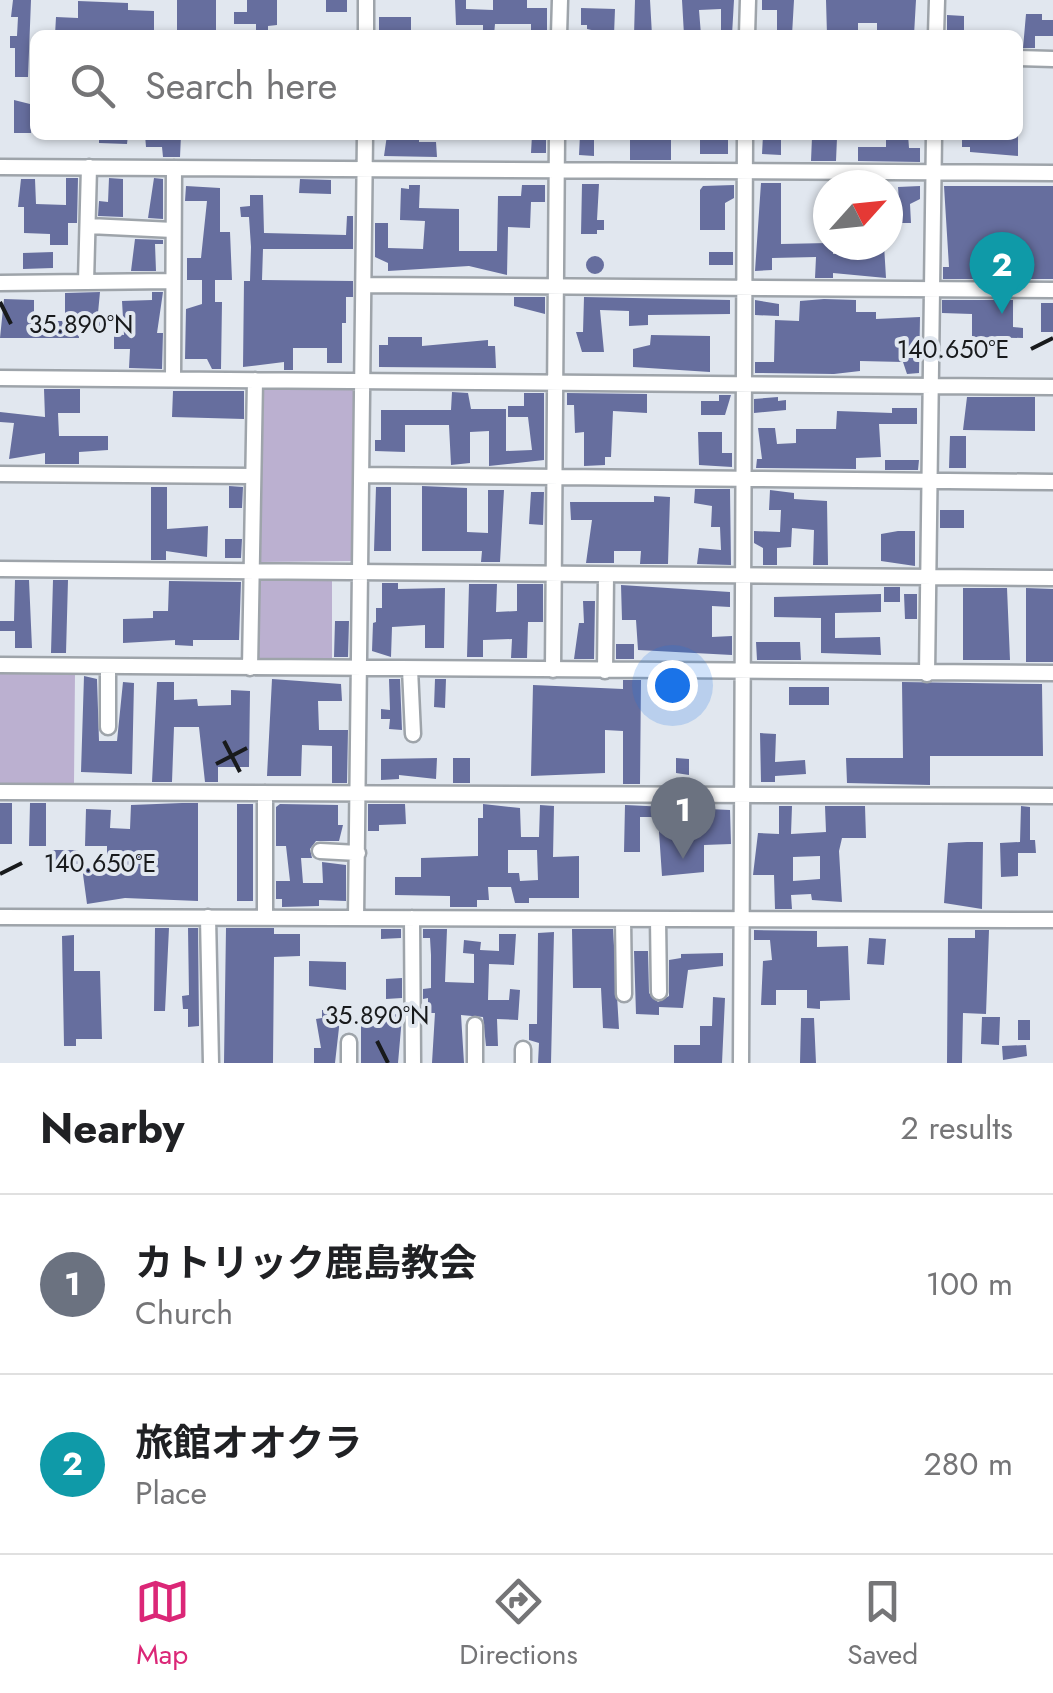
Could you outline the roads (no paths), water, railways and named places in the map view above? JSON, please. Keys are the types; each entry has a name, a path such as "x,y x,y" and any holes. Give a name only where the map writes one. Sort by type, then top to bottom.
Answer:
{"street":[{"path":"366,0 366,30"},
{"path":"560,0 560,30"},
{"path":"747,30 748,0"},
{"path":"936,0 936,30"},
{"path":"1023,58 1053,59"},
{"path":"356,918 366,140"},
{"path":"553,670 558,478 557,140"},
{"path":"741,1063 745,140"},
{"path":"927,674 934,140"},
{"path":"0,167 1053,174"},
{"path":"86,282 89,167"},
{"path":"173,379 174,168"},
{"path":"88,226 173,230"},
{"path":"0,284 172,282"},
{"path":"364,285 1053,290"},
{"path":"0,378 1053,387"},
{"path":"250,668 254,380"},
{"path":"0,474 252,476"},
{"path":"362,475 1053,482"},
{"path":"0,569 1053,578"},
{"path":"606,575 606,671"},
{"path":"0,665 1053,674"},
{"path":"108,666 108,728"},
{"path":"410,669 413,734"},
{"path":"0,792 1053,796"},
{"path":"264,793 265,918"},
{"path":"320,852 358,853"},
{"path":"0,917 1053,920"},
{"path":"208,917 211,1063"},
{"path":"412,918 413,1063"},
{"path":"623,919 624,994"},
{"path":"658,919 659,992"},
{"path":"475,1025 475,1063"},
{"path":"349,1042 350,1063"}],"place":[{"name":"旅館オオクラ","path":"1002,314"},
{"name":"カトリック鹿島教会","path":"683,859"}]}
